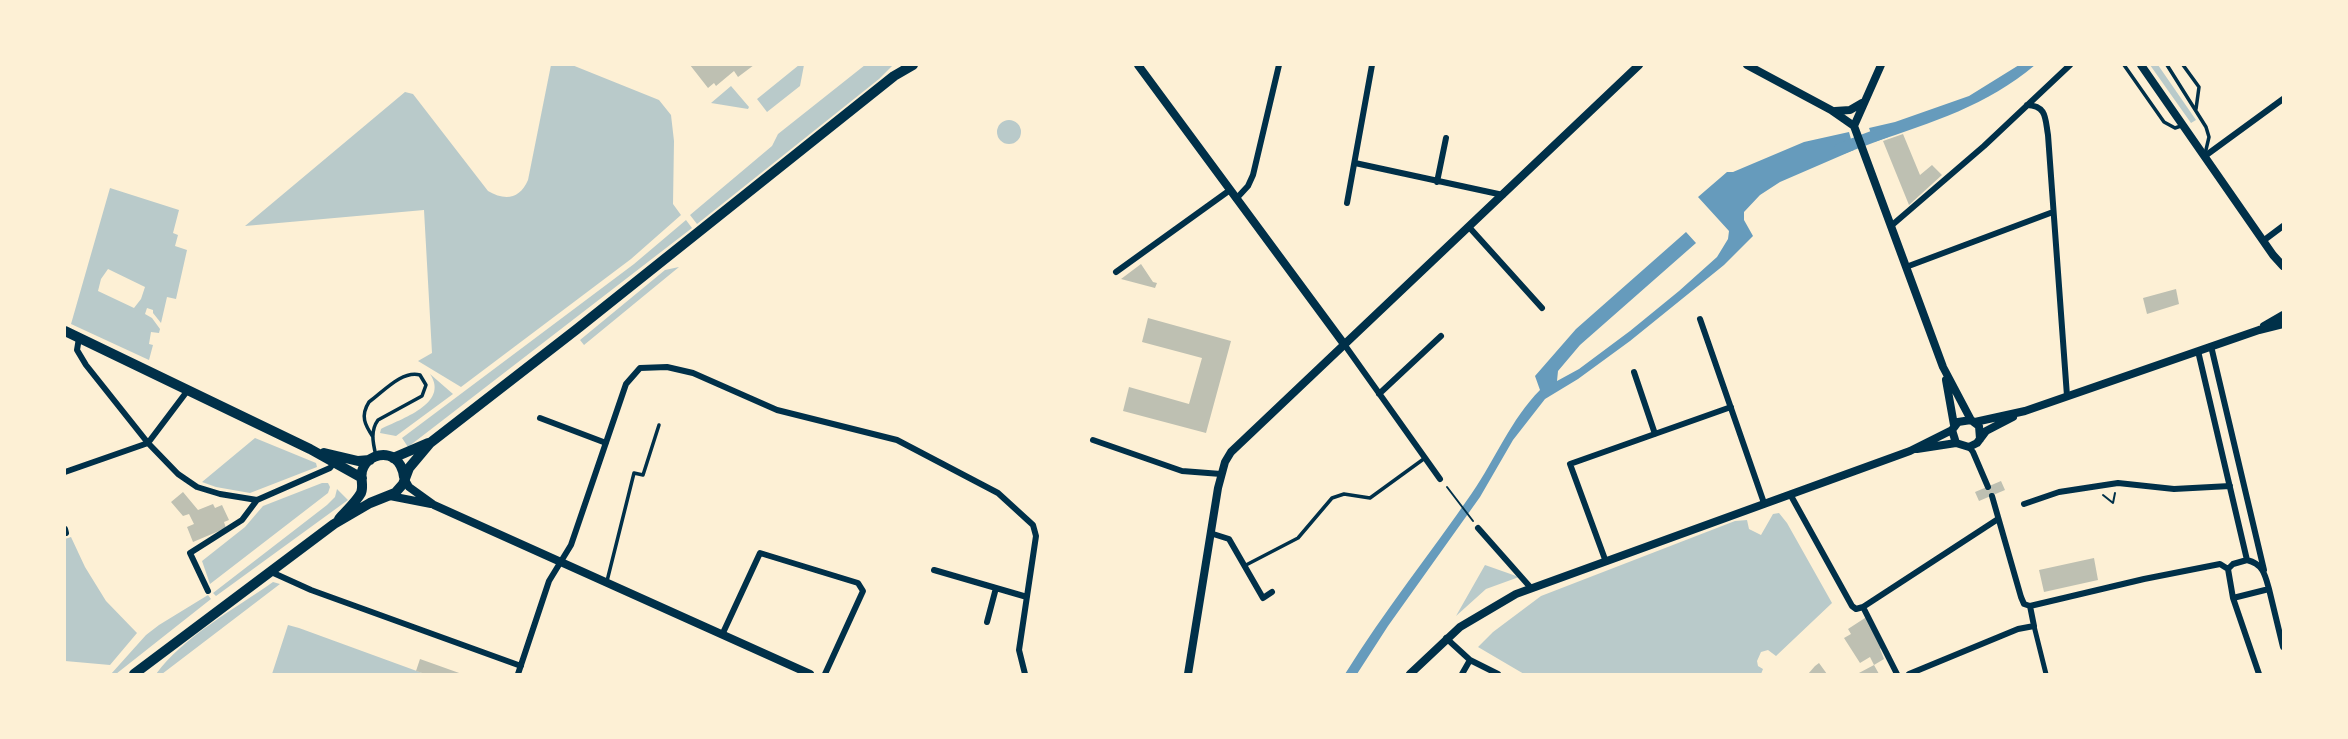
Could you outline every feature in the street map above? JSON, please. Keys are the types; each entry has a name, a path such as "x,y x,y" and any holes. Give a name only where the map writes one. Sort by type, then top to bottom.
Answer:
{"main road":[{"path":"894,76 904,65"},
{"path":"134,674 334,524 400,489 404,478 430,443 894,76 913,65"},
{"path":"65,331 310,449 362,482 373,495 387,497"},
{"path":"393,458 430,443"},
{"path":"310,449 351,460 387,456 401,466 404,478"},
{"path":"334,524 357,498 365,465 373,458"}],"street":[{"path":"1138,65 1440,479"},
{"path":"1236,199 1248,186 1253,175 1279,65"},
{"path":"1347,203 1372,65"},
{"path":"1188,674 1221,474 1231,452 1639,65"},
{"path":"1747,65 1831,110 1854,126 1943,367 1965,411 1980,430 1980,439"},
{"path":"1854,126 1881,65"},
{"path":"1891,226 1984,146 2070,65"},
{"path":"2141,65 2283,266"},
{"path":"2205,156 2283,99"},
{"path":"1831,110 1850,110 1864,101"},
{"path":"2027,105 2037,106 2044,114 2067,396"},
{"path":"1437,182 1446,138"},
{"path":"1355,163 1503,195"},
{"path":"1116,272 1230,190"},
{"path":"1906,267 2053,212"},
{"path":"2263,241 2283,226"},
{"path":"1469,227 1542,308"},
{"path":"2273,255 2283,274"},
{"path":"2259,330 2283,315"},
{"path":"1700,319 1764,503"},
{"path":"1969,447 1986,431 2025,411 2211,346 2283,324"},
{"path":"1380,394 1441,336"},
{"path":"79,338 77,350 86,365 148,443 178,474 197,487 257,500"},
{"path":"2211,346 2264,570 2280,622 2283,647"},
{"path":"2197,351 2247,560"},
{"path":"518,674 549,581 571,545 631,375 639,368 652,366 667,367 708,378 777,410 897,440 998,493 1033,525 1036,536 1018,650 1025,674 1034,674"},
{"path":"1943,367 1956,443"},
{"path":"1634,372 1655,434"},
{"path":"65,472 148,443 188,390"},
{"path":"1606,562 1570,464 1731,407"},
{"path":"1410,674 1446,638 1516,594 1910,451 1953,428 1962,420 1973,421 2025,411"},
{"path":"540,418 606,443"},
{"path":"1093,440 1182,471 1221,474"},
{"path":"1910,451 1956,443 1969,447 1988,486"},
{"path":"208,591 190,553 242,520 257,500 330,468 334,463"},
{"path":"404,478 409,487 434,505 810,674"},
{"path":"2024,504 2059,492 2118,483 2174,489 2230,486"},
{"path":"1790,494 1852,606 1856,608 1863,607 1998,519"},
{"path":"1992,496 2024,604 2033,606 2220,564 2228,569 2233,598 2259,674"},
{"path":"387,497 434,505"},
{"path":"1478,528 1531,588"},
{"path":"1210,533 1228,538 1263,598 1272,592"},
{"path":"722,635 760,553 858,583 863,591 825,674"},
{"path":"2228,569 2233,564 2247,560 2256,562 2264,570"},
{"path":"934,570 1027,597"},
{"path":"269,571 311,590 521,666"},
{"path":"987,622 996,589"},
{"path":"2233,598 2269,589"},
{"path":"2033,606 2034,626 2046,674"},
{"path":"1863,607 1897,674"},
{"path":"1909,674 2018,629 2034,626"},
{"path":"1446,638 1470,660 1498,674"},
{"path":"1462,674 1470,660"}],"lane":[{"path":"2123,65 2164,122 2175,128 2183,126"},
{"path":"2167,65 2206,127 2209,137 2205,156"},
{"path":"2183,65 2199,87 2196,111"},
{"path":"373,437 364,423 365,408 369,402 403,377 414,373 420,375 426,385 422,396 378,420 373,429 373,437 373,458"},
{"path":"606,583 611,572 634,473 643,475 659,425"},
{"path":"1245,566 1298,538 1332,498 1344,494 1370,498 1425,458"}],"path":[{"path":"1440,479 1478,528"},
{"path":"2103,495 2113,503 2115,493"}],"shaded area":[{"path":"551,65 572,65 659,100 671,115 674,141 673,204 681,215 631,259 461,387 418,361 432,353 424,210 245,226 405,92 413,94 488,191 506,197 516,194 528,180"},
{"path":"799,65 804,65 800,86 767,112 757,99"},
{"path":"865,65 893,65 697,224 690,215 772,146 778,134"},
{"path":"2150,65 2158,65 2196,120 2191,123"},
{"path":"731,86 749,107 748,109 711,103"},
{"path":"1009,120 1018,123 1021,132 1018,141 1009,144 1000,141 997,132 1000,123"},
{"path":"110,188 179,210 173,233 178,235 175,246 187,250 176,299 167,297 161,323 153,310 147,308 145,314 152,318 160,329 159,333 151,332 149,344 153,345 149,360 71,324","holes":["108,269 145,287 134,308 98,291 101,279"]},
{"path":"686,220 692,228 408,447 402,438 634,264"},
{"path":"679,267 584,345 580,340 665,270"},
{"path":"430,374 453,394 396,436 380,433 381,429 410,415 428,402 434,385"},
{"path":"255,438 316,463 317,467 250,493 202,482"},
{"path":"328,483 328,493 210,584 202,561 245,527 263,506"},
{"path":"337,489 348,500 216,596 213,593 327,505 335,497"},
{"path":"1779,513 1832,603 1776,656 1768,650 1761,652 1757,661 1758,666 1763,669 1761,674 1524,674 1478,647 1493,632 1541,596 1735,521 1747,520 1749,529 1761,535 1773,514"},
{"path":"71,537 85,567 106,601 137,633 110,665 65,661 65,539"},
{"path":"1485,565 1519,577 1486,589 1456,616"},
{"path":"273,582 280,584 162,674 156,674 167,660 195,635"},
{"path":"208,595 211,599 116,674 111,674 146,635"},
{"path":"288,625 299,628 425,674 272,674"}],"water":[{"path":"2019,65 2035,65 1978,102 1938,120 1874,142 1869,128 1895,122 1969,96"},
{"path":"1849,132 1854,150 1780,182 1760,195 1744,212 1744,220 1753,236 1724,265 1630,341 1545,399 1513,440 1480,497 1357,674 1345,674 1472,493 1520,414 1540,390 1535,376 1576,329 1686,232 1696,243 1580,345 1558,371 1557,381 1579,369 1630,331 1717,257 1728,239 1729,231 1698,197 1727,172 1733,172 1804,142"}],"building":[{"path":"690,65 754,65 738,77 734,71 716,86 714,83 708,88"},
{"path":"1903,134 1920,175 1932,165 1942,175 1909,205 1883,141"},
{"path":"1141,264 1153,282 1157,283 1155,288 1121,279"},
{"path":"2176,289 2179,304 2147,314 2143,298"},
{"path":"1148,318 1231,341 1206,433 1123,411 1129,387 1189,404 1202,358 1142,342"},
{"path":"2001,481 2005,490 1979,501 1975,492"},
{"path":"183,492 198,510 213,504 215,508 222,505 229,520 224,522 226,528 193,542 187,527 194,524 189,514 183,516 171,502"},
{"path":"2094,558 2098,580 2044,592 2039,570"},
{"path":"1868,616 1883,646 1880,649 1884,659 1874,665 1870,657 1860,663 1844,638 1851,634 1848,629"},
{"path":"420,659 462,674 425,674 416,671"},
{"path":"1819,663 1827,674 1808,674 1815,666"},
{"path":"1874,665 1879,674 1857,674"}],"waterway":[{"path":"1840,149 1885,132"}]}
